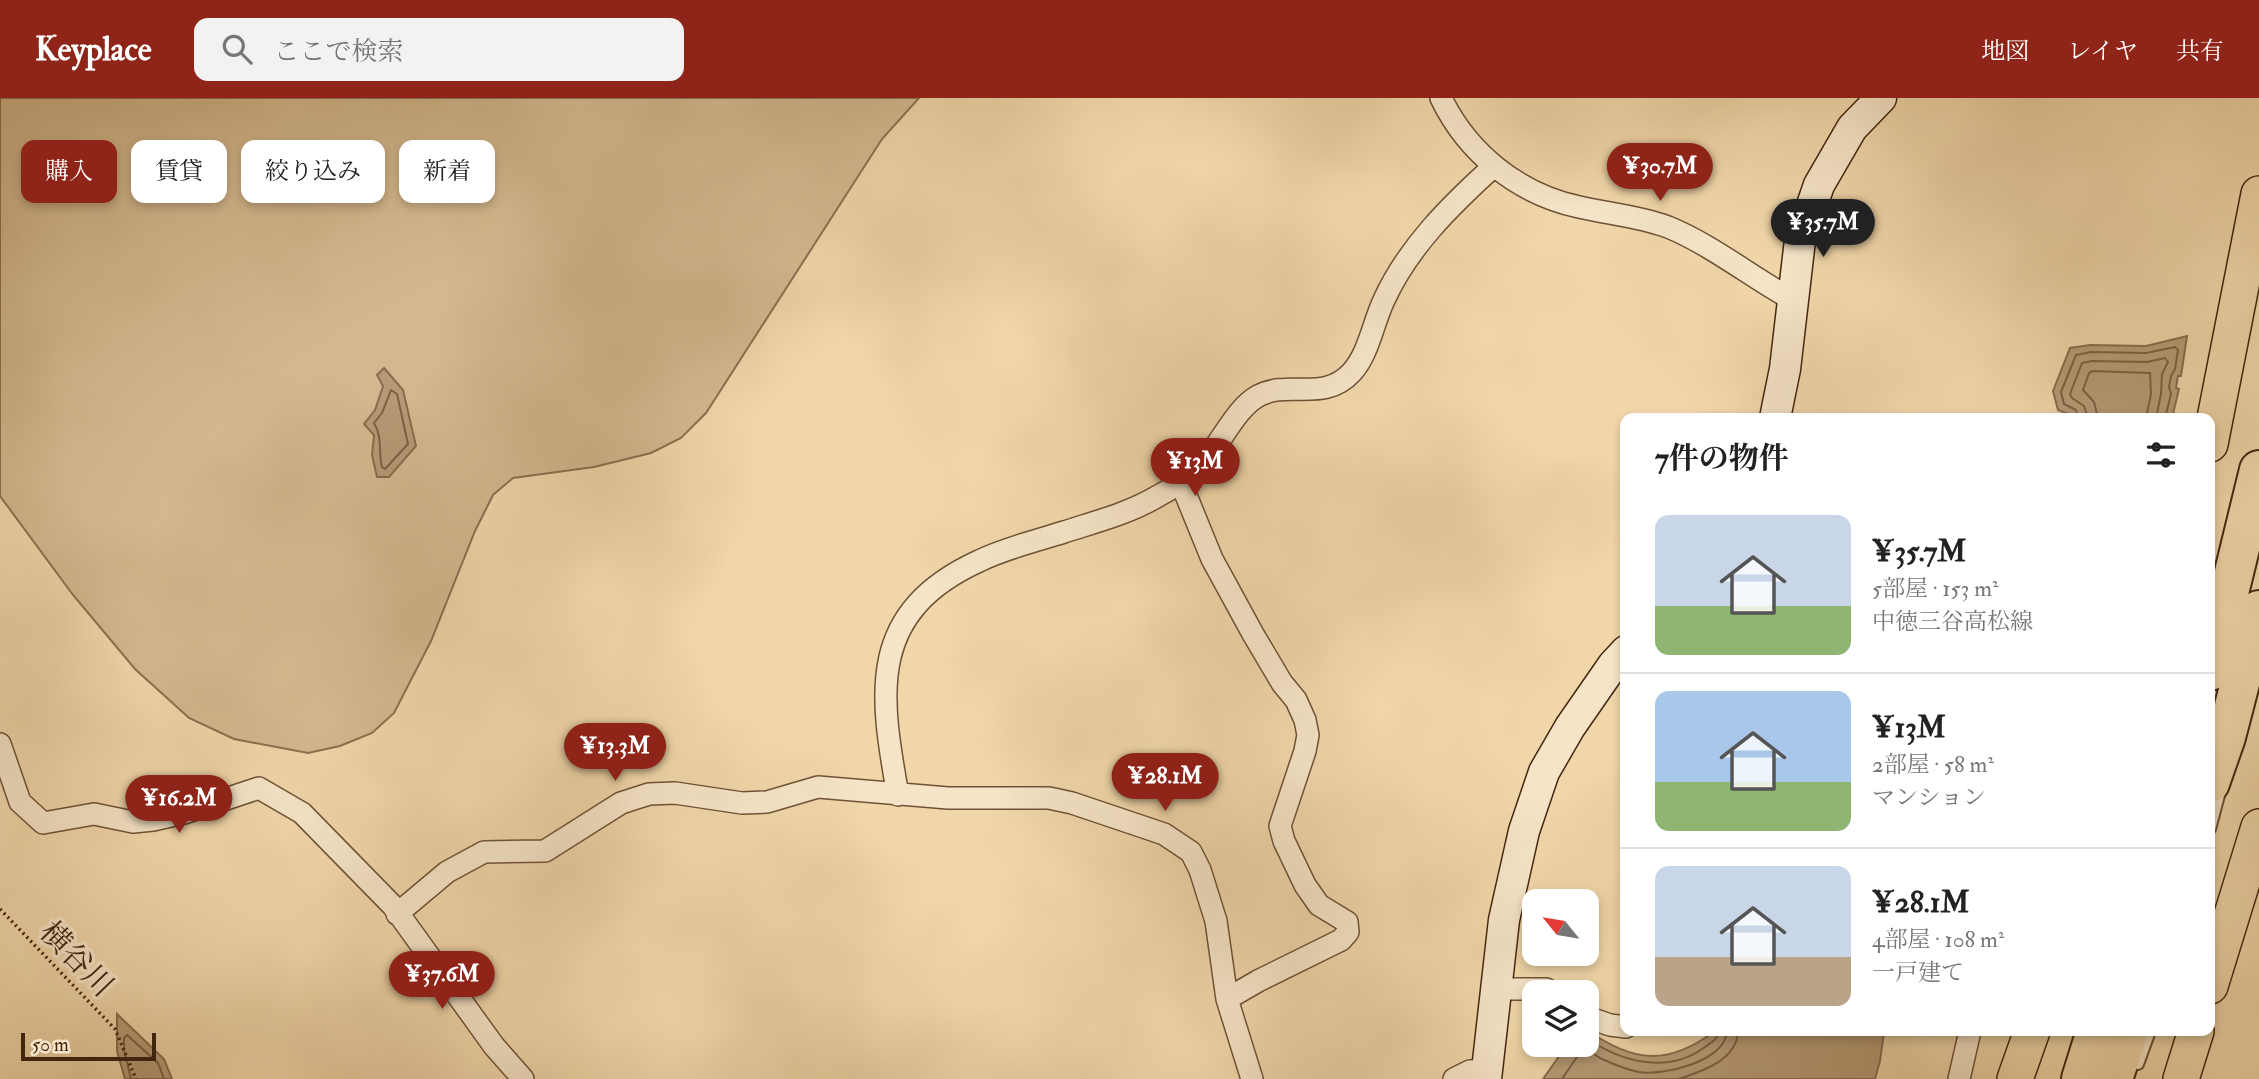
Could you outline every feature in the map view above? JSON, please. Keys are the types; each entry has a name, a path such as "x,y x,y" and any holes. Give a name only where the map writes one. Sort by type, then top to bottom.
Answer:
{"highway":[{"path":"2215,418 2259,194"},
{"path":"2215,769 2226,737 2224,682 2259,470"},
{"path":"2224,682 2259,610"},
{"path":"2215,970 2259,827"},
{"path":"2015,1079 2030,1036"},
{"path":"2081,1079 2094,1036"},
{"path":"2113,1079 2127,1036"},
{"path":"2181,1079 2194,1036"}],"main road":[{"path":"1776,413 1785,369 1800,240 1819,185 1852,128 1881,98"},
{"path":"1487,1074 1504,920 1524,831 1544,772 1570,727 1620,657"}],"street":[{"path":"1441,98 1464,136 1509,179 1538,195 1578,207 1635,216 1669,228 1702,244 1793,300"},
{"path":"898,794 887,737 885,690 889,656 898,631 913,608 951,575 981,559 1094,522 1155,498 1181,483 1203,463 1240,413 1256,397 1276,389 1318,391 1337,384 1352,372 1362,356 1383,301 1402,265 1468,190 1494,166"},
{"path":"1181,483 1212,559 1282,683 1296,700 1305,720 1308,734 1305,751 1280,826 1284,841 1312,895 1319,905 1347,922 1348,932 1341,940 1227,999"},
{"path":"0,744 20,803 43,822 93,814 133,822 153,820 184,813 259,788 302,813 393,906 494,1046 523,1079"},
{"path":"397,914 447,872 484,852 545,850 621,803 649,794 675,793 742,803 767,802 818,787 948,797 1049,798 1164,834 1191,852 1200,870 1216,922 1227,999 1251,1079"},
{"path":"1497,989 1522,989"},
{"path":"1599,1021 1620,1026"},
{"path":"1959,1079 1969,1036"},
{"path":"1454,1079 1470,1072 1487,1074"}],"lane":[{"path":"2215,811 2221,790 2224,682"},
{"path":"2072,1079 2083,1036"},
{"path":"2132,1079 2148,1036"}],"path":[{"name":"横谷川","path":"0,909 115,1028 136,1079"}],"shaded area":[{"path":"0,98 919,98 882,139 706,413 681,438 651,453 594,467 513,478 493,495 475,531 431,641 394,713 372,733 340,746 308,753 234,739 189,718 135,669 73,595 0,496"}],"water":[{"path":"2187,336 2173,413 2068,413 2058,410 2053,391 2070,348 2090,345 2146,346"},
{"path":"384,368 403,390 416,446 389,477 377,477 372,455 374,435 364,424 375,410 383,386 377,375"},
{"path":"117,1014 164,1059 172,1079 125,1079 117,1051"},
{"path":"1707,1036 1883,1036 1875,1079 1543,1079 1559,1057 1599,1057 1599,1038 1620,1049 1651,1056 1682,1050"}]}
